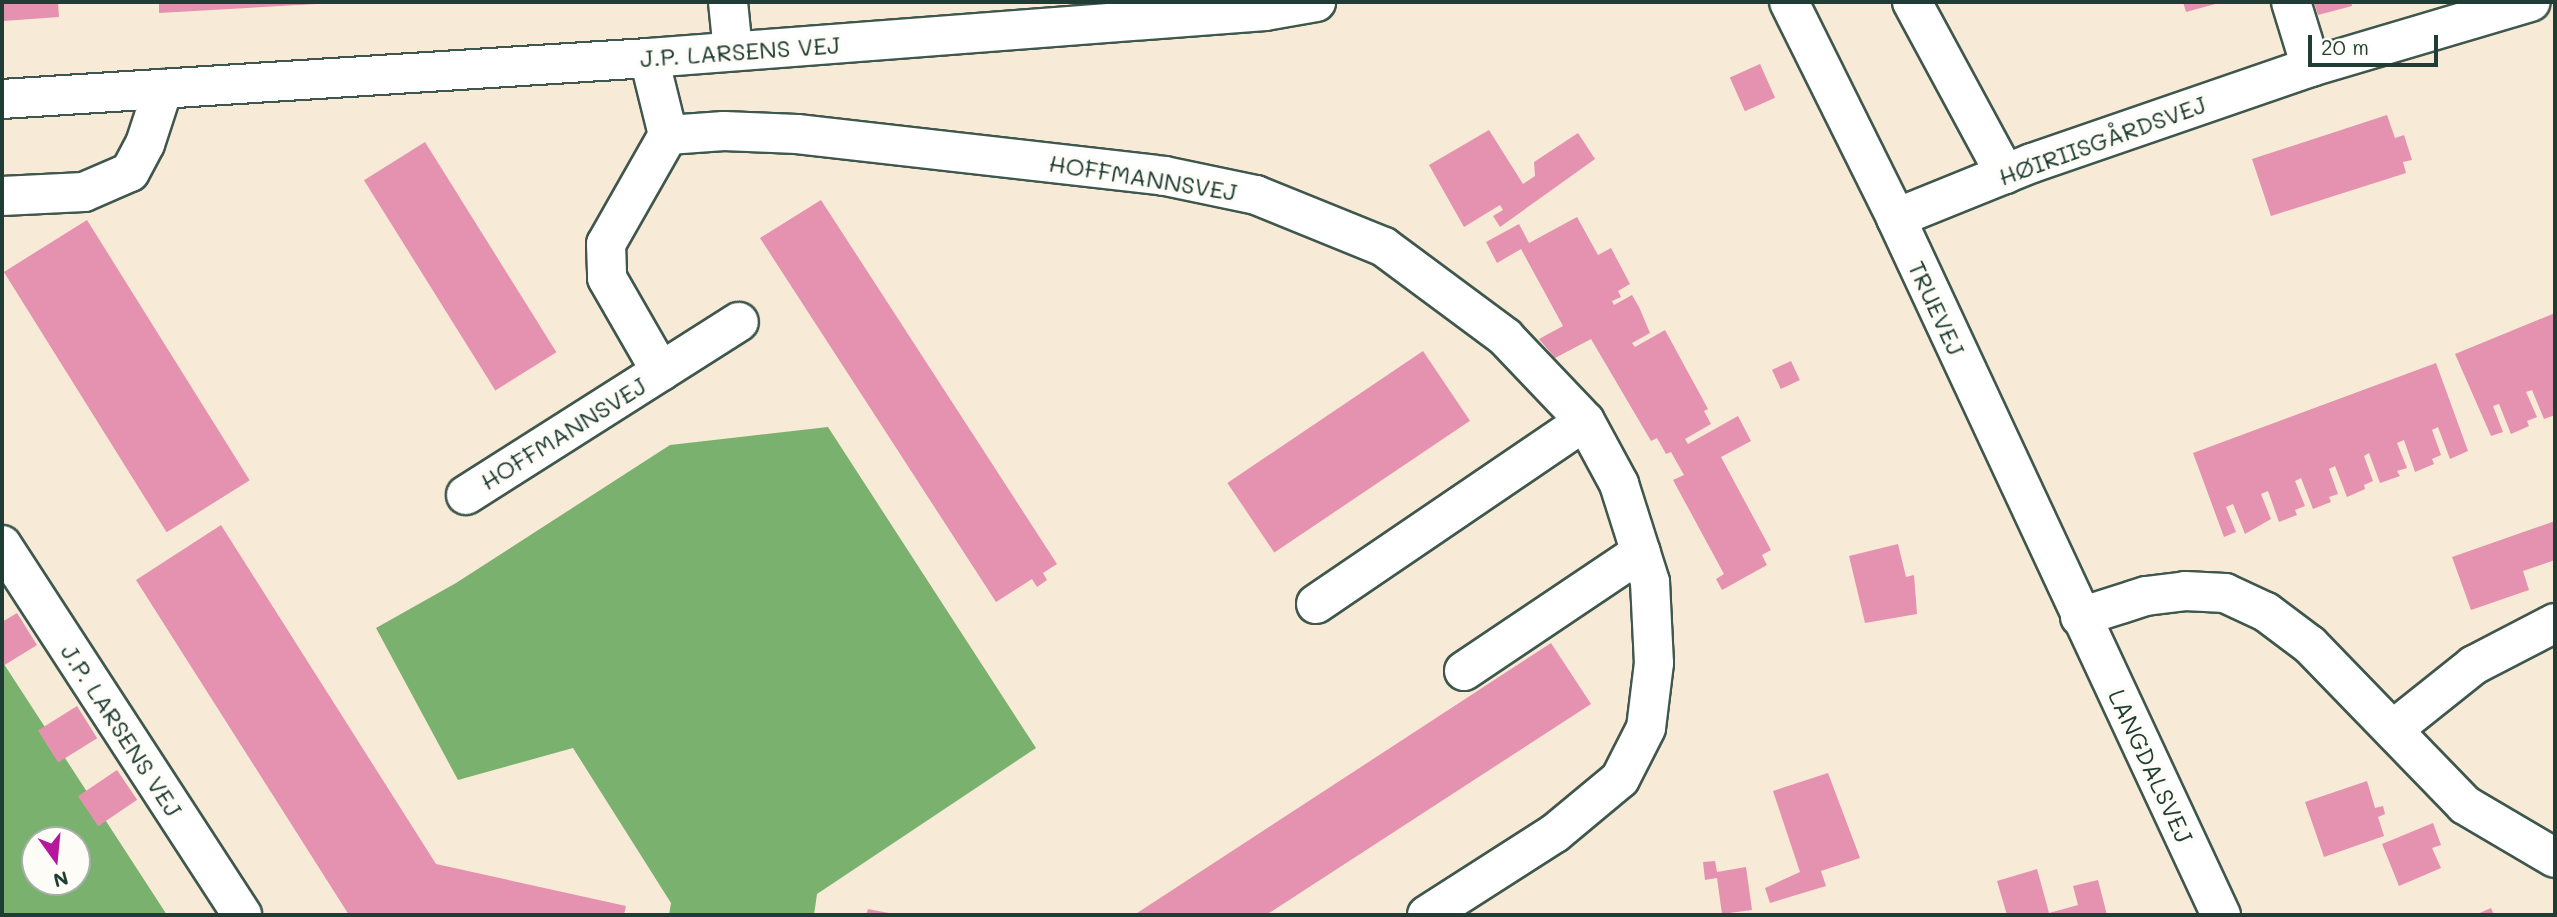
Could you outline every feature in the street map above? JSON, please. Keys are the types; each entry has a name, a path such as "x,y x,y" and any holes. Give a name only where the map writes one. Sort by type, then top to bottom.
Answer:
{"street":[{"path":"728,2 733,51"},
{"name":"J.P. LARSENS VEJ","path":"2,99 649,58 1265,11 1316,2"},
{"name":"TRUEVEJ","path":"1789,2 1896,218 2080,617"},
{"path":"1912,2 2005,174"},
{"path":"2291,2 2311,67"},
{"name":"HØIRIISGÅRDSVEJ","path":"1896,218 2005,174 2311,67 2531,2"},
{"path":"649,58 668,135"},
{"path":"2,196 84,192 130,172 145,144 163,89"},
{"name":"HOFFMANNSVEJ","path":"660,372 607,278 606,244 668,135 724,131 797,134 1165,176 1256,195 1384,247 1505,337 1586,421 1619,484 1650,582 1654,663 1646,728 1620,779 1555,832 1427,915"},
{"name":"HOFFMANNSVEJ","path":"466,495 739,322"},
{"path":"1316,604 1586,421"},
{"name":"J.P. LARSENS VEJ","path":"2,545 242,915"},
{"path":"1464,671 1642,552"},
{"path":"2080,617 2146,596 2185,591 2225,593 2266,612 2310,645 2395,728 2428,770 2465,805 2555,859"},
{"name":"LANGDALSVEJ","path":"2080,617 2221,915"},
{"path":"2395,728 2474,665 2555,623"}],"green space":[{"path":"828,427 1036,748 817,894 814,915 669,915 671,903 573,748 458,780 376,628 456,583 670,445"},
{"path":"2,661 167,915 2,915"}],"building":[{"path":"2,2 58,2 59,17 3,21"},
{"path":"159,2 317,2 317,4 159,13"},
{"path":"2183,2 2219,2 2219,3 2186,12"},
{"path":"2314,2 2351,2 2352,6 2318,15"},
{"path":"1760,64 1775,98 1745,111 1730,77"},
{"path":"2387,115 2395,138 2404,135 2412,160 2403,162 2406,173 2271,216 2252,159"},
{"path":"1489,130 1523,184 1535,176 1534,162 1578,133 1595,159 1500,227 1493,216 1503,210 1500,205 1464,227 1429,165"},
{"path":"425,142 556,352 495,390 364,180"},
{"path":"821,200 1057,564 1043,573 1047,580 1037,587 1032,579 996,602 760,238"},
{"path":"1577,217 1598,255 1611,248 1630,284 1618,291 1621,297 1612,301 1614,305 1632,295 1639,307 1650,333 1632,343 1635,347 1665,330 1708,409 1704,411 1711,424 1685,439 1688,444 1738,416 1751,441 1721,457 1771,550 1762,555 1767,565 1722,590 1716,579 1724,574 1673,480 1684,475 1671,452 1666,454 1657,438 1651,441 1591,339 1555,358 1539,339 1563,326 1521,249 1497,263 1486,242 1519,224 1529,243"},
{"path":"87,220 250,480 167,532 4,272"},
{"path":"2555,313 2555,415 2544,419 2532,390 2526,392 2537,417 2527,421 2529,426 2511,434 2499,404 2493,406 2503,432 2491,436 2455,354"},
{"path":"1423,351 1470,421 1274,553 1227,483"},
{"path":"1791,361 1800,380 1781,389 1772,370"},
{"path":"2436,363 2468,451 2450,459 2438,427 2432,430 2441,455 2432,459 2434,464 2415,472 2404,440 2397,443 2407,468 2397,471 2400,476 2380,483 2369,453 2364,456 2373,481 2364,485 2365,489 2347,497 2335,466 2329,469 2338,494 2329,497 2331,502 2313,509 2301,478 2295,481 2305,506 2295,510 2297,515 2279,522 2268,491 2261,494 2271,519 2245,534 2233,504 2226,507 2236,532 2224,537 2193,453"},
{"path":"2555,521 2555,560 2523,571 2529,590 2471,610 2452,557"},
{"path":"221,525 436,864 626,906 624,915 349,915 136,580"},
{"path":"1898,544 1906,577 1914,575 1917,614 1865,623 1849,556"},
{"path":"17,613 37,645 3,666 2,622"},
{"path":"1551,643 1591,704 1266,915 1134,915"},
{"path":"77,706 97,738 58,763 38,730"},
{"path":"117,770 137,800 98,826 78,796"},
{"path":"1828,773 1860,858 1821,871 1826,886 1770,903 1765,888 1800,872 1773,791"},
{"path":"2367,781 2375,808 2383,806 2385,814 2378,817 2384,836 2324,857 2305,802"},
{"path":"2433,823 2441,845 2432,848 2441,868 2399,886 2382,844"},
{"path":"1715,861 1717,872 1746,867 1752,910 1722,914 1717,878 1705,880 1703,862"},
{"path":"2037,869 2049,913 2078,905 2073,886 2098,880 2107,915 2007,915 1997,881"},
{"path":"2491,908 2494,915 2475,915"},
{"path":"868,909 894,914 866,915"}]}
